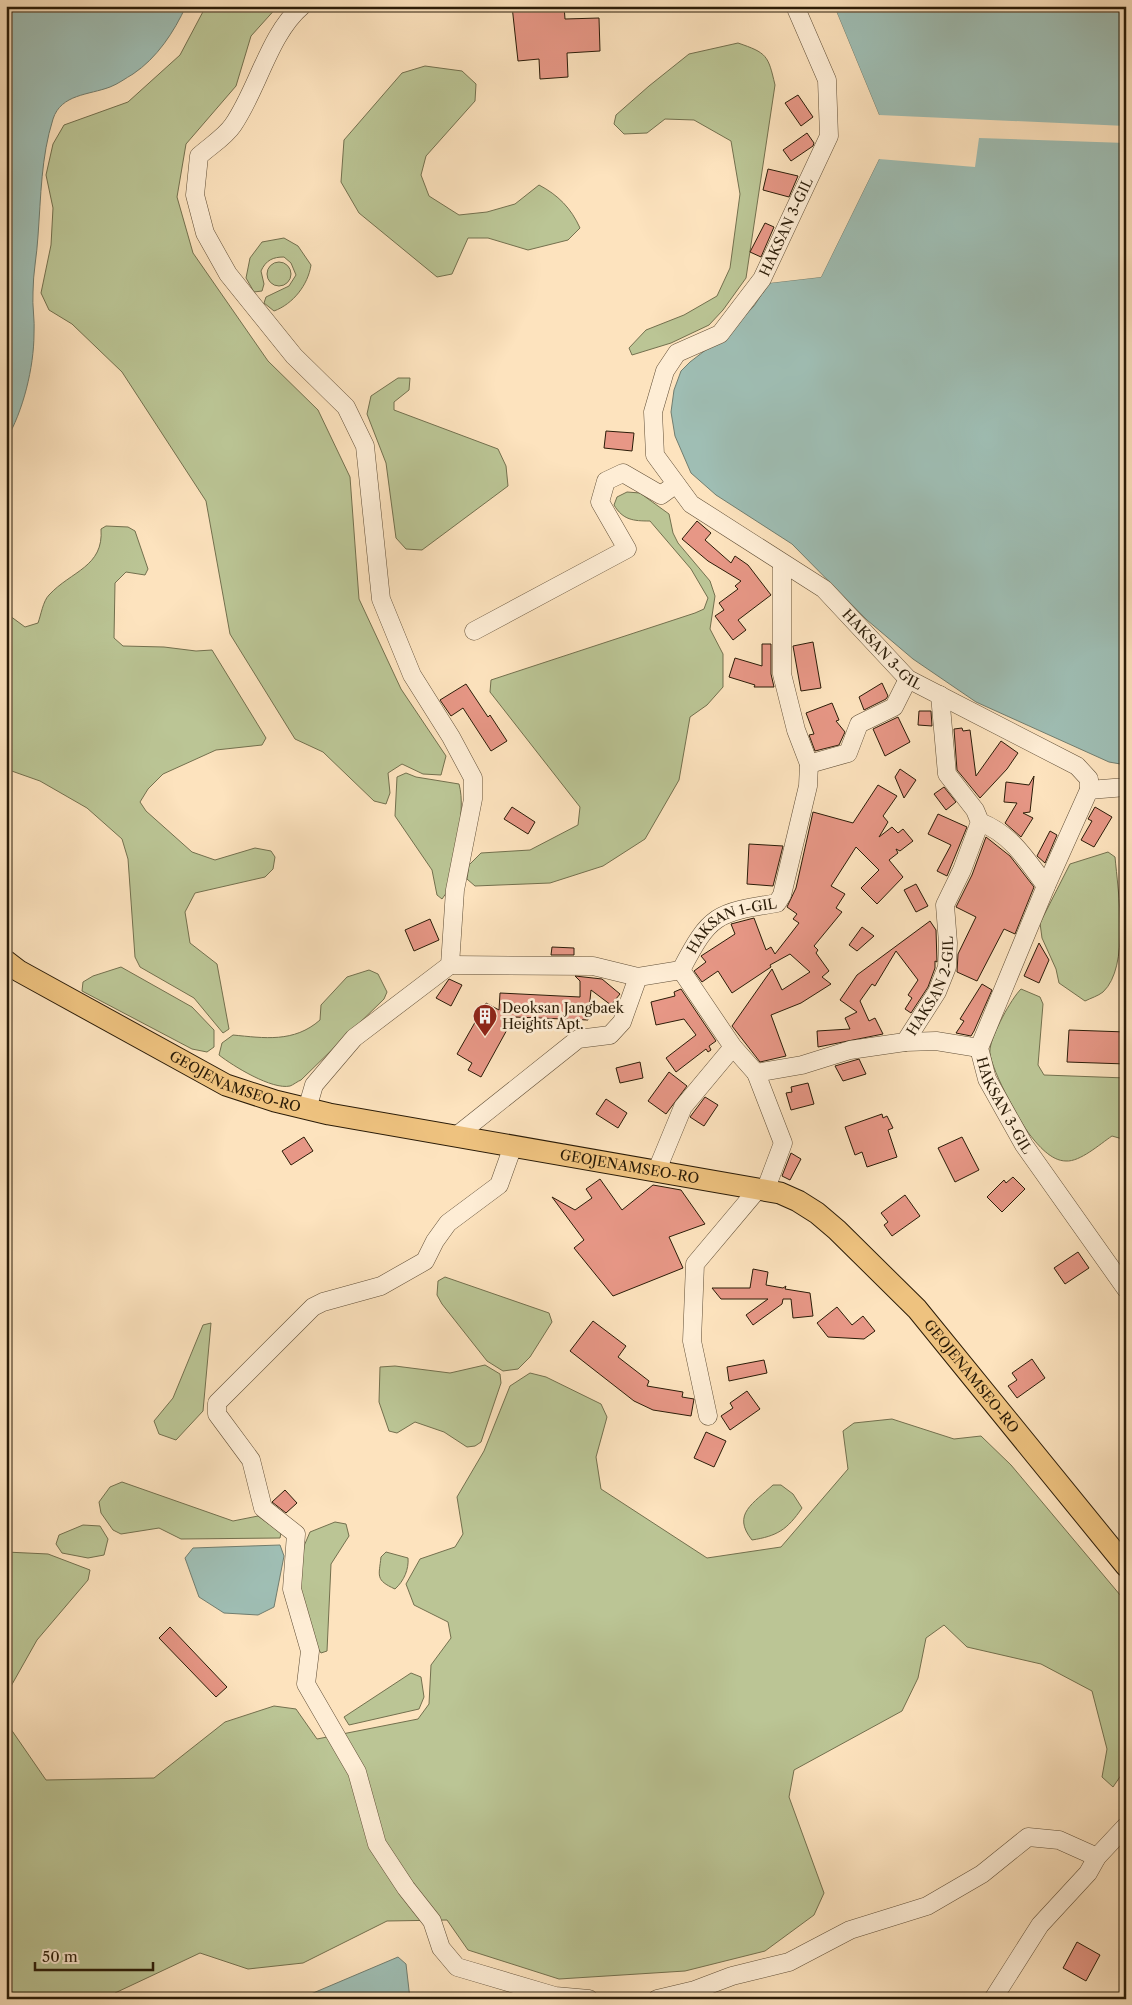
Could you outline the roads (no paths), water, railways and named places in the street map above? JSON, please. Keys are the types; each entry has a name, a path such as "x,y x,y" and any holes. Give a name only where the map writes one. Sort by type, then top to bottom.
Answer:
{"main road":[{"name":"GEOJENAMSEO-RO","path":"6,961 19,971 125,1031 226,1085 307,1109 455,1137 657,1170 780,1193 798,1201 817,1213 917,1310 1126,1566"}],"street":[{"path":"302,6 290,16 269,55 252,94 232,127 199,156 195,196 205,233 228,274 294,356 346,407 365,446 381,599 412,675 451,737 473,778 474,799 455,890 450,965"},
{"name":"HAKSAN 3-GIL","path":"795,6 827,80 829,136 762,279 720,334 677,353 666,371 653,412 655,455 691,504 782,564 824,589 908,679 1077,766 1089,779 1089,790 1046,886 979,1048 987,1079 1024,1145 1126,1289"},
{"path":"474,631 627,549 600,502 606,481 623,473 661,495 676,484"},
{"name":"HAKSAN 1-GIL","path":"638,977 681,970 699,936 720,916 732,911 776,903 782,895 808,786 810,764 796,730 782,674 782,564"},
{"path":"810,764 848,754 859,724 894,707 908,679"},
{"path":"940,695 947,774 975,810 980,822 992,827 1016,845 1046,886"},
{"path":"1089,790 1126,787"},
{"name":"HAKSAN 2-GIL","path":"756,1073 802,1065 850,1050 906,1042 937,992 947,967 948,943 944,905 962,870 980,822"},
{"path":"307,1109 314,1084 354,1038 450,965 593,966 638,977 622,1022 610,1035 578,1039 455,1137"},
{"path":"681,970 733,1047 756,1073 783,1143 761,1190 696,1264 692,1341 708,1416"},
{"path":"906,1042 936,1041 979,1048"},
{"path":"657,1170 683,1106 733,1047"},
{"path":"513,1146 499,1185 448,1223 435,1241 425,1262 381,1286 323,1302 313,1307 217,1403 216,1414 252,1460 263,1508 296,1534 292,1589 310,1651 306,1684 358,1772 377,1844 406,1888 432,1921 441,1948 457,1966 555,1996 589,1999"},
{"path":"994,1999 1040,1925 1088,1873 1097,1857 1126,1826"},
{"path":"657,1999 695,1990 732,1976 790,1962 850,1930 928,1906 982,1874 1028,1837 1059,1840 1097,1857"}],"water":[{"path":"6,6 186,6 164,44 142,68 113,86 69,100 62,105 53,119 42,177 33,285 34,329 30,375 18,416 6,440"},
{"path":"834,6 1126,6 1126,765 1109,762 976,702 913,659 867,620 792,544 716,495 691,473 675,436 671,412 674,390 681,371 729,332 754,306 769,283 821,277 879,159 879,115"},
{"path":"280,1545 284,1556 274,1607 258,1615 224,1613 199,1597 185,1558 193,1548"},
{"path":"398,1957 406,1964 410,1999 299,1999"}],"place":[{"name":"Deoksan Jangbaek Heights Apt.","path":"485,1037"}]}
